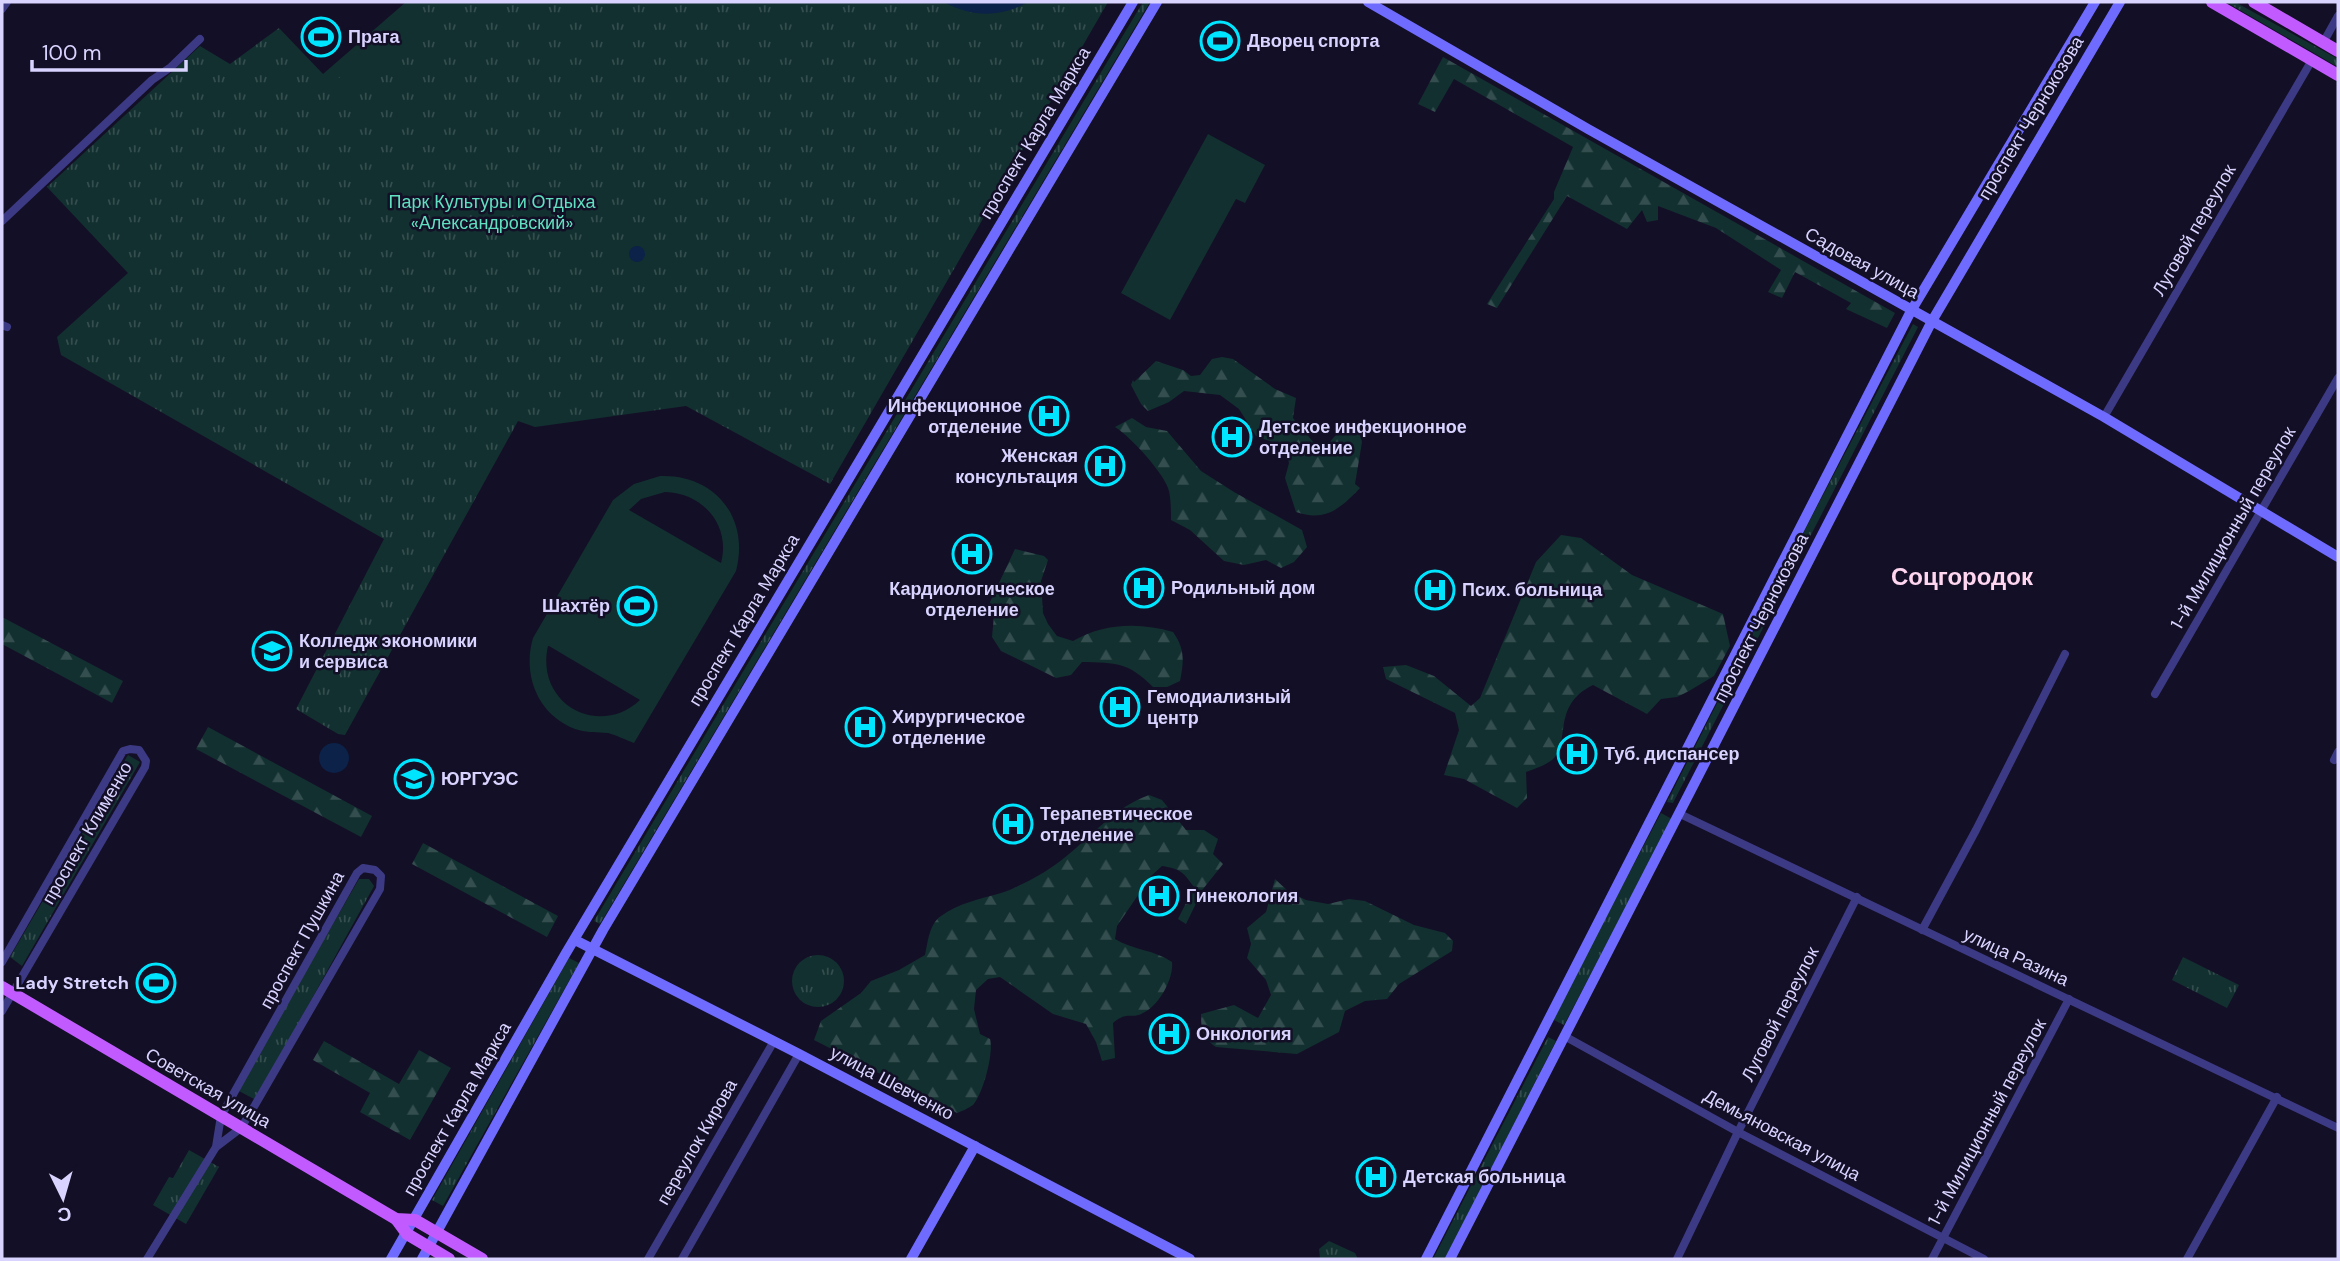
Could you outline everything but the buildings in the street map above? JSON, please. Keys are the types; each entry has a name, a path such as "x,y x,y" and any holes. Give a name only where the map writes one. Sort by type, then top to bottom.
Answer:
{"main road":[{"path":"2212,2 2338,75"},
{"path":"2254,2 2338,51"},
{"name":"Советская улица","path":"7,990 396,1219 426,1254 449,1259"},
{"name":"Советская улица","path":"396,1219 415,1220 482,1259"}],"street":[{"path":"2,9 7,2"},
{"name":"проспект Карла Маркса","path":"391,1259 575,940 883,418 1133,2"},
{"path":"426,1254 592,949 1157,2"},
{"name":"Садовая улица","path":"1368,2 1588,129 2104,417 2338,557"},
{"name":"проспект Чернокозова","path":"1426,1259 1912,311 2095,2"},
{"name":"проспект Чернокозова","path":"1450,1259 1932,321 2120,2"},
{"path":"2323,43 2338,16"},
{"path":"2,221 152,80 171,67 200,39"},
{"name":"Луговой переулок","path":"2104,417 2312,60"},
{"name":"1-й Милиционный переулок","path":"2155,694 2338,378"},
{"path":"1922,930 1976,830 2064,654"},
{"name":"проспект Клименко","path":"2,962 123,751 139,750 146,761 145,767 7,990 2,1011"},
{"name":"улица Разина","path":"1680,814 2338,1128"},
{"name":"проспект Пушкина","path":"147,1259 216,1147 241,1128 380,889 380,876 375,870 363,868 357,873 221,1116 216,1147"},
{"name":"Луговой переулок","path":"1676,1259 1857,897"},
{"name":"улица Шевченко","path":"575,940 1190,1259"},
{"name":"1-й Милиционный переулок","path":"1932,1259 2069,999"},
{"name":"Демьяновская улица","path":"1566,1037 1738,1132 1984,1259"},
{"name":"переулок Кирова","path":"648,1259 774,1041"},
{"path":"682,1259 799,1054"},
{"path":"2187,1259 2277,1097"},
{"path":"911,1259 975,1146"}],"green space":[{"name":"Парк Культуры и Отдыха «Александровский»","path":"406,2 1108,2 830,484 686,406 535,427 518,421 345,735 338,734 296,709 384,539 61,355 57,337 128,273 47,187 200,46 230,64 279,28 323,74"},
{"path":"1143,2 1150,2 600,924 594,921"},
{"path":"2226,2 2235,2 2338,59 2338,67"},
{"path":"417,7 429,20 349,93 337,80"},
{"path":"1443,57 1895,313 1887,328 1846,309 1851,303 1795,272 1782,298 1768,292 1781,270 1716,228 1658,206 1658,220 1647,222 1642,210 1627,229 1567,196 1497,308 1487,304 1554,199 1554,192 1573,147 1454,79 1435,112 1418,104"},
{"path":"1208,134 1265,165 1245,203 1236,199 1170,320 1121,293"},
{"path":"1913,324 1918,327 1673,803 1667,802 1810,520"},
{"path":"1212,359 1233,359 1275,389 1296,398 1293,418 1314,443 1328,444 1348,421 1359,429 1362,442 1355,484 1360,488 1346,502 1324,514 1306,515 1296,512 1285,478 1289,463 1286,452 1277,444 1256,436 1239,409 1220,395 1184,391 1169,402 1148,411 1131,385 1133,380 1134,382 1156,361 1183,370 1191,376 1200,375"},
{"path":"1132,418 1146,427 1167,431 1201,471 1302,530 1307,547 1294,562 1281,568 1266,560 1244,565 1224,561 1190,530 1171,520 1169,491 1161,475 1138,447 1115,427"},
{"path":"660,476 680,477 712,491 733,517 739,552 736,571 634,743 608,733 575,729 551,714 536,692 530,652 533,638 613,500 634,484","holes":["665,492 691,498 711,514 722,536 721,563 629,510 641,499","549,646 640,700 623,711 606,716 589,715 573,709 560,698 551,684 546,666"]},
{"path":"1561,535 1581,538 1632,575 1723,614 1730,646 1714,676 1677,697 1661,699 1647,714 1593,685 1580,694 1571,703 1566,714 1558,753 1549,762 1526,772 1527,798 1517,808 1464,779 1444,775 1459,730 1455,713 1386,679 1383,667 1406,665 1434,676 1471,706 1480,698 1536,562"},
{"path":"1015,549 1044,556 1048,560 1041,581 1043,613 1057,636 1073,641 1097,631 1122,626 1173,632 1180,644 1182,655 1180,681 1167,687 1153,687 1129,668 1082,662 1071,675 1056,678 1001,651 992,637 994,615 990,602"},
{"path":"2,617 123,681 112,703 2,644"},
{"path":"208,727 372,816 361,837 196,749"},
{"path":"128,755 140,762 22,966 10,957"},
{"path":"1149,795 1162,800 1186,830 1204,830 1218,839 1213,854 1223,864 1203,889 1186,924 1178,919 1194,887 1181,872 1162,866 1151,876 1117,926 1115,939 1165,958 1172,962 1172,968 1164,991 1155,1004 1139,1015 1122,1017 1113,1023 1115,1058 1102,1061 1086,1024 1053,1014 1000,977 988,979 976,990 974,1009 980,1034 990,1039 989,1063 977,1100 957,1113 814,1040 821,1021 861,993 871,981 899,970 925,955 931,928 941,916 962,905 1008,891 1039,875 1070,853 1112,816"},
{"path":"1661,813 1672,819 1564,1025 1552,1019"},
{"path":"423,843 558,916 547,937 412,864"},
{"path":"359,879 369,879 374,886 256,1100 237,1090"},
{"path":"1275,879 1289,892 1306,900 1328,904 1349,899 1365,901 1414,925 1445,933 1453,941 1452,951 1399,984 1387,999 1365,1001 1345,1011 1339,1032 1297,1054 1216,1047 1204,1033 1201,1014 1234,1005 1258,1018 1271,995 1266,980 1247,958 1251,944 1247,928 1266,912"},
{"path":"818,955 828,957 836,963 842,971 842,991 836,999 828,1005 818,1007 808,1005 800,999 794,991 792,981 794,971 800,963 808,957"},
{"path":"2183,957 2239,985 2227,1008 2172,980"},
{"path":"569,958 579,963 443,1206 432,1200"},
{"path":"1548,1037 1556,1041 1445,1259 1433,1259"},
{"path":"324,1041 399,1084 419,1050 451,1068 410,1140 360,1112 370,1093 313,1060"},
{"path":"189,1150 219,1167 186,1224 153,1205"},
{"path":"1329,1241 1355,1253 1358,1259 1320,1259 1319,1249"}],"water":[{"path":"944,2 1028,2 1007,11 986,14 965,11"},
{"path":"634,246 640,246 645,254 643,260 634,262 629,257 629,251"},
{"path":"334,743 345,747 349,758 345,769 334,773 323,769 319,758 323,747"}],"place":[{"name":"Прага","path":"321,37"},
{"name":"Дворец спорта","path":"1220,41"},
{"name":"Инфекционное отделение","path":"1049,416"},
{"name":"Детское инфекционное отделение","path":"1232,437"},
{"name":"Женская консультация","path":"1105,466"},
{"name":"Кардиологическое отделение","path":"972,554"},
{"name":"Родильный дом","path":"1144,588"},
{"name":"Псих. больница","path":"1435,590"},
{"name":"Шахтёр","path":"637,606"},
{"name":"Колледж экономики и сервиса","path":"272,651"},
{"name":"Гемодиализный центр","path":"1120,707"},
{"name":"Хирургическое отделение","path":"865,727"},
{"name":"Туб. диспансер","path":"1577,754"},
{"name":"ЮРГУЭС","path":"414,779"},
{"name":"Терапевтическое отделение","path":"1013,824"},
{"name":"Гинекология","path":"1159,896"},
{"name":"Lady Stretch","path":"156,983"},
{"name":"Онкология","path":"1169,1034"},
{"name":"Детская больница","path":"1376,1177"}],"district":[{"name":"Соцгородок","path":"1962,577"}]}
